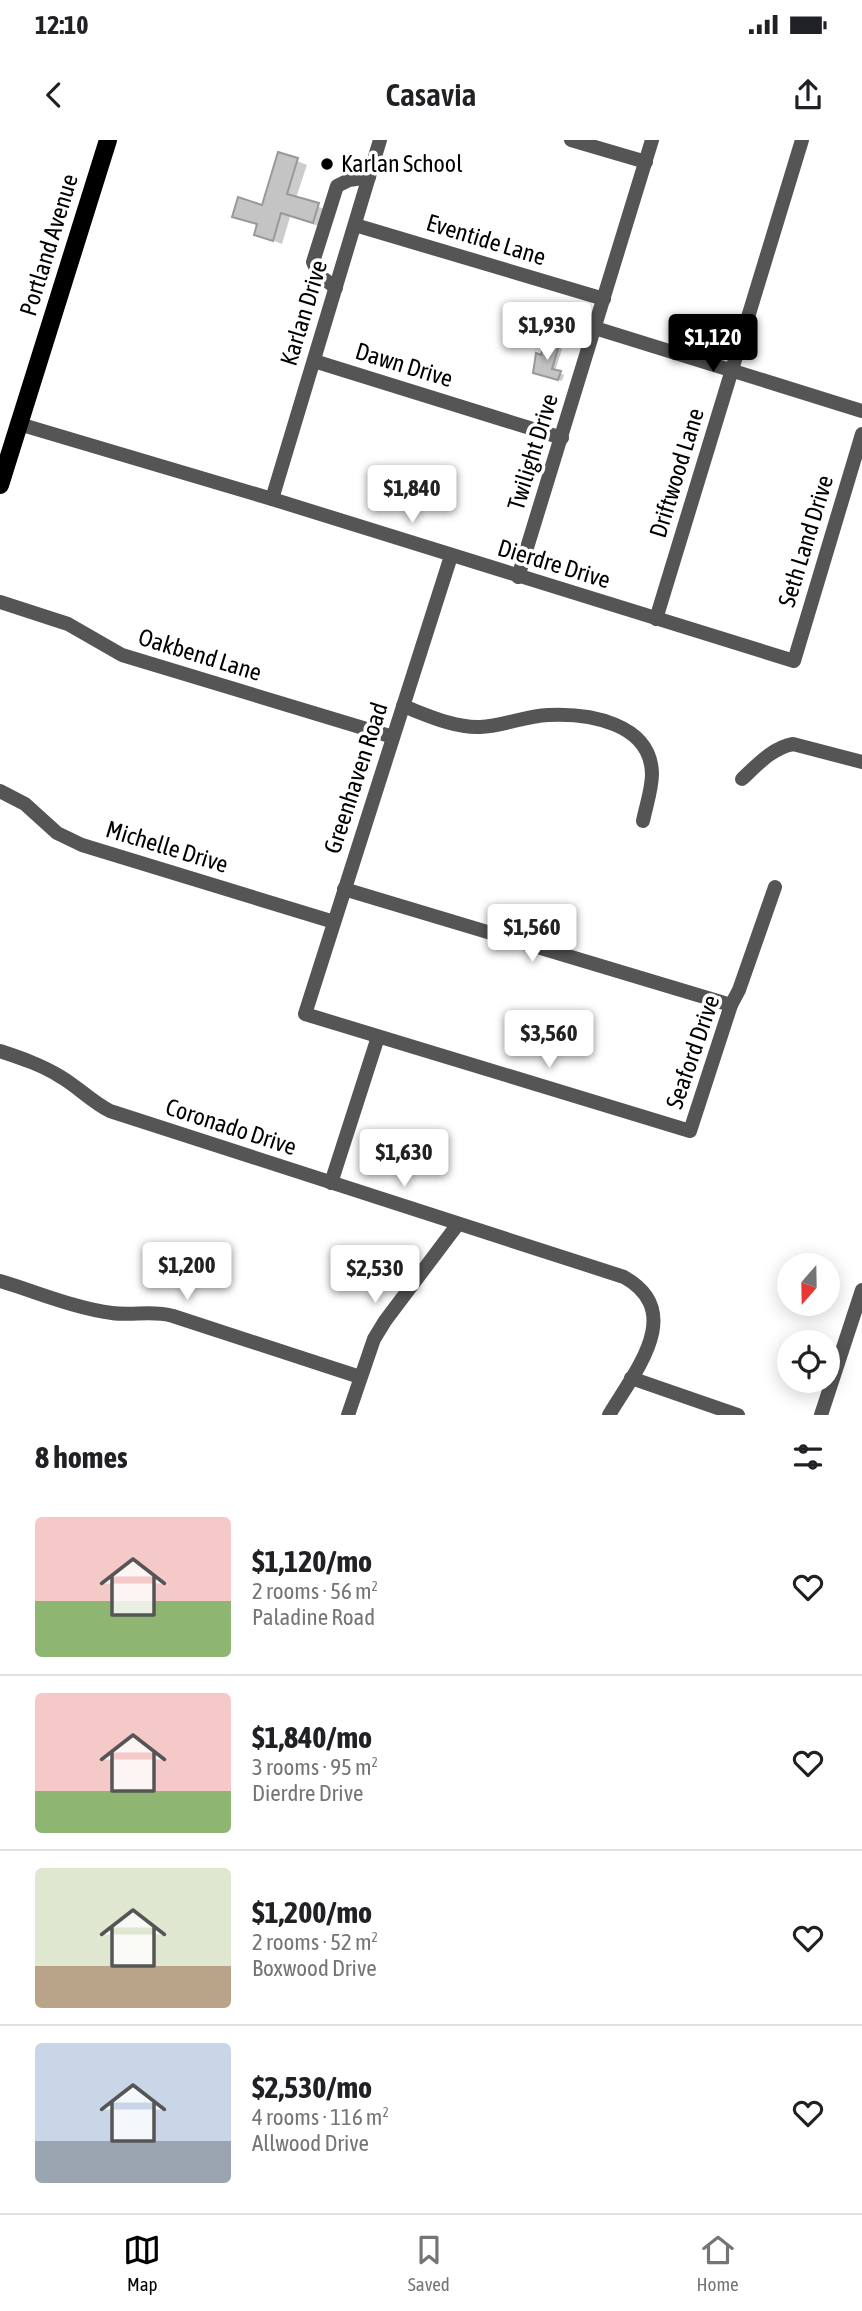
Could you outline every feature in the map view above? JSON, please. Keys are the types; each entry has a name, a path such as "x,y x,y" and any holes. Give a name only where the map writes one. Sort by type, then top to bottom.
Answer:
{"main road":[{"name":"Portland Avenue","path":"0,485 108,140"}],"street":[{"name":"Karlan Drive","path":"272,499 380,140"},
{"path":"571,140 646,162"},
{"name":"Twilight Drive","path":"518,577 652,140"},
{"name":"Driftwood Lane","path":"656,618 802,140"},
{"path":"336,288 319,275 313,262 337,186 349,180 369,177"},
{"name":"Eventide Lane","path":"355,225 604,299"},
{"path":"596,328 862,411"},
{"name":"Dawn Drive","path":"314,361 562,438"},
{"name":"Dierdre Drive","path":"19,424 272,499 794,661"},
{"name":"Seth Land Drive","path":"794,661 862,434"},
{"name":"Greenhaven Road","path":"305,1014 451,556"},
{"name":"Oakbend Lane","path":"0,602 68,624 122,655 393,737"},
{"path":"402,706 453,724 477,727 547,715 596,719 621,726 638,739 651,760 652,776 643,821"},
{"path":"742,779 771,754 793,744 862,762"},
{"name":"Michelle Drive","path":"0,791 25,804 57,833 82,845 334,922"},
{"name":"Seaford Drive","path":"305,1014 690,1131 731,1005 739,990 775,887"},
{"path":"344,890 731,1005"},
{"path":"331,1183 378,1037"},
{"name":"Coronado Drive","path":"0,1052 34,1063 60,1076 92,1101 110,1111 624,1276 635,1283 651,1301 655,1327 648,1346 609,1415"},
{"path":"348,1415 374,1339 458,1224"},
{"path":"0,1281 93,1310 115,1314 152,1312 173,1316 360,1377"},
{"path":"821,1415 862,1290"},
{"path":"631,1377 738,1415"}],"building":[{"path":"278,152 298,158 287,194 319,203 313,223 281,213 273,241 254,235 257,224 232,217 238,197 262,205"},
{"path":"545,341 559,345 552,369 561,371 558,380 533,373 536,353 541,355"}],"place":[{"name":"Karlan School","path":"327,164"}]}
